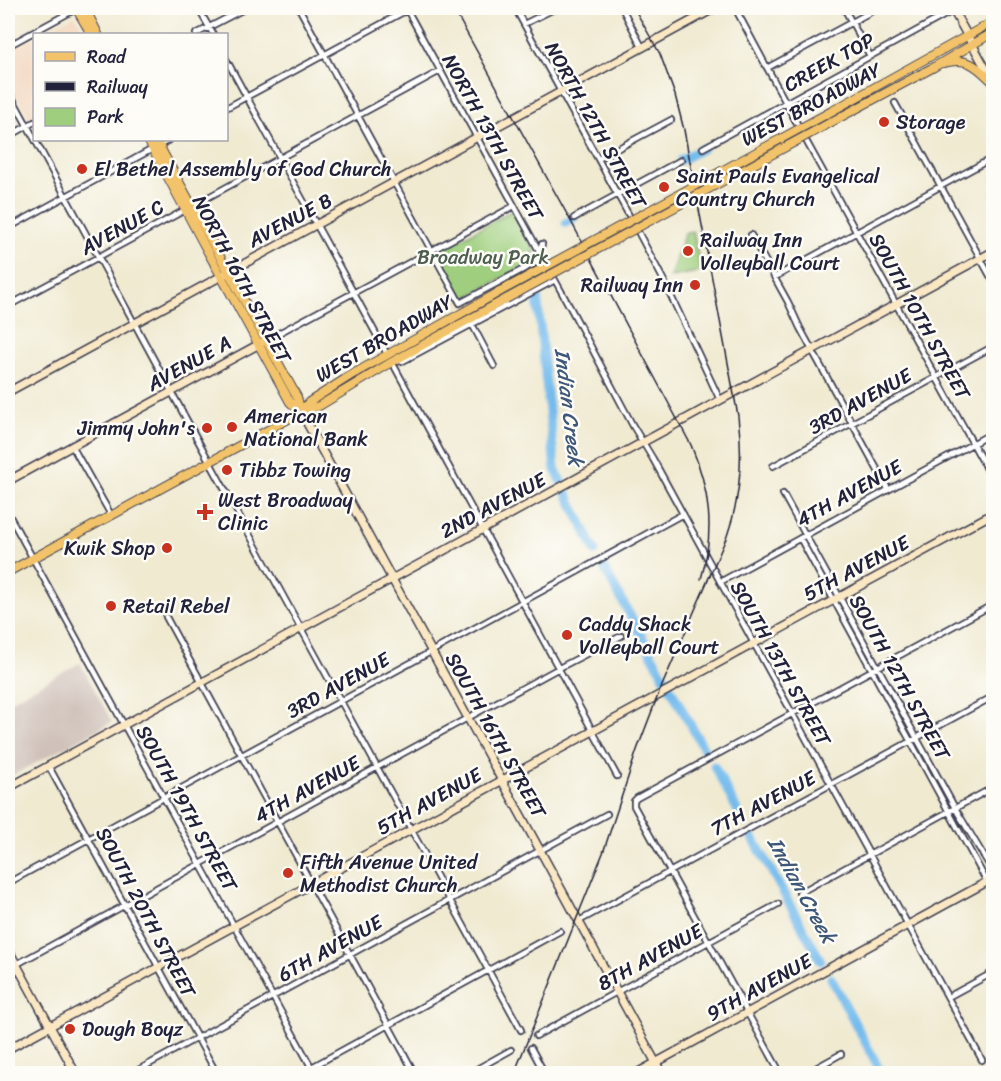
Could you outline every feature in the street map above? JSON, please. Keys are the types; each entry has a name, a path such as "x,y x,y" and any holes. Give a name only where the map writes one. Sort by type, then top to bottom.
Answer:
{"main road":[{"path":"79,8 91,33"},
{"path":"79,8 98,33"},
{"name":"WEST BROADWAY","path":"389,358 501,291 896,77 993,21"},
{"name":"WEST BROADWAY","path":"8,572 301,412 309,402 389,358 506,299 992,33"},
{"path":"934,66 952,61 965,61 974,65 993,83"},
{"name":"NORTH 16TH STREET","path":"156,144 221,276 297,397 301,412"},
{"name":"NORTH 16TH STREET","path":"189,207 229,272 262,342"}],"street":[{"path":"8,46 79,8"},
{"path":"198,8 212,33"},
{"path":"198,33 246,8"},
{"path":"299,8 460,303 537,262 542,244"},
{"name":"NORTH 12TH STREET","path":"515,8 663,279 720,399"},
{"path":"524,24 556,8"},
{"path":"622,8 642,47"},
{"name":"AVENUE B","path":"8,392 715,8"},
{"name":"SOUTH 10TH STREET","path":"735,8 993,482"},
{"path":"844,8 870,56"},
{"path":"767,68 878,8"},
{"path":"955,8 993,83"},
{"name":"CREEK TOP","path":"703,148 955,8"},
{"path":"228,107 406,9"},
{"name":"NORTH 13TH STREET","path":"406,9 555,280"},
{"path":"228,63 617,776"},
{"name":"AVENUE C","path":"8,306 440,71"},
{"path":"8,90 33,137"},
{"path":"895,103 993,283"},
{"path":"598,159 671,120"},
{"path":"8,137 33,123"},
{"path":"35,141 521,1030"},
{"path":"8,228 156,144"},
{"path":"774,277 993,157"},
{"path":"574,218 681,159"},
{"name":"AVENUE A","path":"8,481 514,206"},
{"path":"751,235 888,489"},
{"name":"2ND AVENUE","path":"8,788 993,251"},
{"path":"389,358 403,361 555,280"},
{"name":"SOUTH 13TH STREET","path":"555,280 982,1060"},
{"path":"472,324 494,366"},
{"name":"3RD AVENUE","path":"773,466 993,346"},
{"name":"SOUTH 16TH STREET","path":"301,412 663,1074"},
{"name":"4TH AVENUE","path":"720,582 993,432"},
{"path":"72,446 111,515"},
{"name":"SOUTH 12TH STREET","path":"783,494 910,741 991,878"},
{"name":"SOUTH 19TH STREET","path":"8,513 315,1074"},
{"name":"5TH AVENUE","path":"8,1049 993,513"},
{"name":"3RD AVENUE","path":"8,883 683,514"},
{"name":"SOUTH 12TH STREET","path":"800,538 878,667 952,810"},
{"path":"781,1074 634,806 634,801 993,604"},
{"path":"166,617 415,1074"},
{"name":"4TH AVENUE","path":"8,969 621,636"},
{"name":"7TH AVENUE","path":"579,921 993,696"},
{"name":"SOUTH 20TH STREET","path":"48,765 217,1074"},
{"path":"799,893 993,787"},
{"path":"952,810 991,878"},
{"name":"6TH AVENUE","path":"131,1074 607,814"},
{"name":"9TH AVENUE","path":"635,1074 991,878"},
{"name":"8TH AVENUE","path":"536,1036 778,904"},
{"path":"299,1074 560,931"},
{"path":"8,949 76,1074"},
{"path":"948,997 993,972"},
{"path":"531,1048 545,1074"},
{"path":"468,1074 511,1050"},
{"path":"805,1074 841,1054"}],"shaded area":[{"path":"75,15 84,33 41,33"},
{"path":"33,38 33,118 30,120 11,86 8,88 8,52"},
{"path":"80,663 112,722 8,778 8,702"}],"green space":[{"name":"Broadway Park","path":"513,210 535,251 531,263 462,300 436,252"},
{"name":"Railway Inn Volleyball Court","path":"693,232 701,269 697,272 670,277 685,233"}],"waterway":[{"name":"Indian Creek","path":"681,160 703,148"},
{"name":"Indian Creek","path":"566,223 574,218"},
{"name":"Indian Creek","path":"537,295 555,469 595,551"},
{"name":"Indian Creek","path":"604,568 705,751"},
{"name":"Indian Creek","path":"714,766 743,821"},
{"name":"Indian Creek","path":"752,836 821,961"},
{"name":"Indian Creek","path":"831,978 882,1074"}],"railway":[{"path":"453,8 691,445 703,478 708,511 708,545 701,579"},
{"path":"514,1074 603,853 658,695 727,536 738,492 740,462 738,416 684,130 675,95 660,54 634,8"},
{"path":"977,1074 994,1064"}],"place":[{"name":"Storage","path":"884,122"},
{"name":"El Bethel Assembly of God Church","path":"82,169"},
{"name":"Saint Pauls Evangelical Country Church","path":"664,187"},
{"name":"Railway Inn Volleyball Court","path":"688,251"},
{"name":"Railway Inn","path":"695,285"},
{"name":"American National Bank","path":"232,427"},
{"name":"Jimmy John's","path":"207,428"},
{"name":"Tibbz Towing","path":"227,470"},
{"name":"West Broadway Clinic","path":"205,512"},
{"name":"Kwik Shop","path":"167,548"},
{"name":"Retail Rebel","path":"111,606"},
{"name":"Caddy Shack Volleyball Court","path":"567,635"},
{"name":"Fifth Avenue United Methodist Church","path":"288,873"},
{"name":"Dough Boyz","path":"70,1029"}]}
